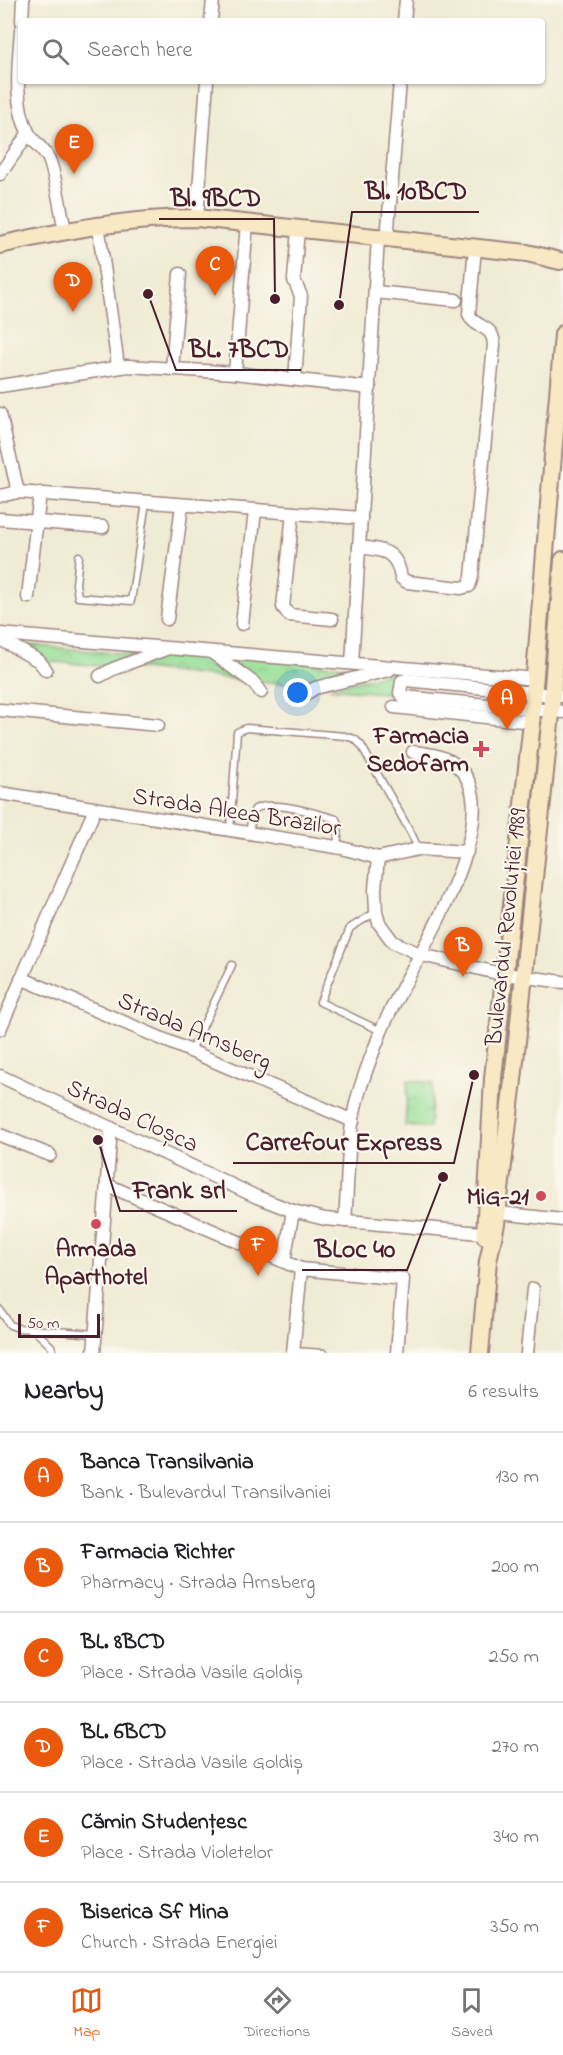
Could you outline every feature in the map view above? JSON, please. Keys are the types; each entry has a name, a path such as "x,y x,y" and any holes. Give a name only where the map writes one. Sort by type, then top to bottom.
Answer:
{"main road":[{"path":"0,245 98,224 140,219 197,218 538,255 562,261"},
{"name":"Bulevardul Revoluției 1989","path":"492,1213 493,1078 533,705 563,334"},
{"name":"Bulevardul Revoluției 1989","path":"480,1353 492,1213 557,703 563,560"}],"street":[{"path":"22,18 23,0"},
{"path":"212,18 213,0"},
{"path":"404,18 406,0"},
{"path":"18,84 28,134 42,147 50,162 65,230"},
{"path":"197,218 207,84"},
{"path":"352,663 375,292 399,84"},
{"path":"0,174 28,134"},
{"path":"98,224 118,366"},
{"path":"236,373 247,224"},
{"path":"295,379 300,296 294,280 298,229"},
{"path":"359,547 383,550 391,554 399,568 401,578 406,582 461,588 469,586 472,577 494,345 489,330 471,320 469,314 475,248"},
{"path":"172,368 180,274"},
{"path":"375,292 456,300"},
{"path":"0,386 118,366 236,373 370,388"},
{"path":"0,414 18,492"},
{"path":"0,496 18,492 40,493 361,518"},
{"path":"28,597 40,493"},
{"path":"167,619 182,505"},
{"path":"242,624 255,511"},
{"path":"293,513 283,607 289,615 332,619"},
{"path":"0,519 103,527"},
{"path":"0,634 400,667 533,705"},
{"path":"0,639 33,657 46,670"},
{"path":"100,676 168,648"},
{"path":"210,652 254,682 261,692"},
{"path":"302,696 315,688 400,667"},
{"path":"406,680 533,705 404,698 400,693 400,685 406,680"},
{"path":"394,707 557,703"},
{"path":"0,710 158,725"},
{"path":"345,1221 353,1121 357,1100 381,1031 422,955 467,852 474,815 474,799 467,778 460,768 447,759 432,754 413,752"},
{"name":"Strada Aleea Brazilor","path":"0,793 337,847 378,858 418,849 467,852"},
{"path":"2,1020 95,809"},
{"path":"378,858 375,912 379,924 393,942 422,955 503,975 563,982"},
{"name":"Strada Arnsberg","path":"21,978 353,1121"},
{"name":"Strada Cloșca","path":"0,1076 257,1197 293,1211 345,1221 490,1234"},
{"path":"94,1353 111,1128"},
{"path":"0,1135 50,1155"},
{"path":"107,1185 301,1269 403,1279 397,1353"},
{"path":"284,1261 293,1211"},
{"path":"492,1213 563,1220"},
{"path":"293,1352 301,1269"},
{"path":"527,1353 533,1289"}],"lane":[{"path":"79,556 76,584 78,597 131,601 146,502"},
{"path":"230,831 237,732 246,728 345,736 355,739 361,745 418,849"},
{"path":"249,834 255,809 267,805 336,819 339,826 337,847"},
{"path":"375,912 350,928 320,1002 381,1031"},
{"path":"191,1051 232,965"},
{"path":"0,1310 10,1326 18,1328 96,1334"},
{"path":"33,1329 51,1346 54,1353"},
{"path":"293,1352 324,1353"}],"green space":[{"path":"17,644 135,655 110,667 45,661"},
{"path":"167,652 211,656 244,680 125,667"},
{"path":"224,656 377,669 307,686 257,681"},
{"path":"396,671 394,694 329,688"},
{"path":"535,731 542,732 519,965 513,964"},
{"path":"508,999 515,999 497,1189 491,1188"},
{"path":"408,1080 433,1083 429,1128 405,1126"}],"place":[{"name":"Cămin Studențesc","path":"74,174"},
{"name":"BL. 7BCD","path":"148,294"},
{"name":"BL. 8BCD","path":"215,296"},
{"name":"Bl. 9BCD","path":"275,299"},
{"name":"Bl. 10BCD","path":"339,305"},
{"name":"BL. 6BCD","path":"73,312"},
{"name":"Banca Transilvania","path":"507,730"},
{"name":"Farmacia Sedofarm","path":"481,749"},
{"name":"Farmacia Richter","path":"463,977"},
{"name":"Carrefour Express","path":"474,1075"},
{"name":"Frank srl","path":"98,1140"},
{"name":"BLoc 40","path":"443,1177"},
{"name":"MiG-21","path":"541,1196"},
{"name":"Armada Aparthotel","path":"96,1224"},
{"name":"Biserica Sf Mina","path":"258,1276"}]}
